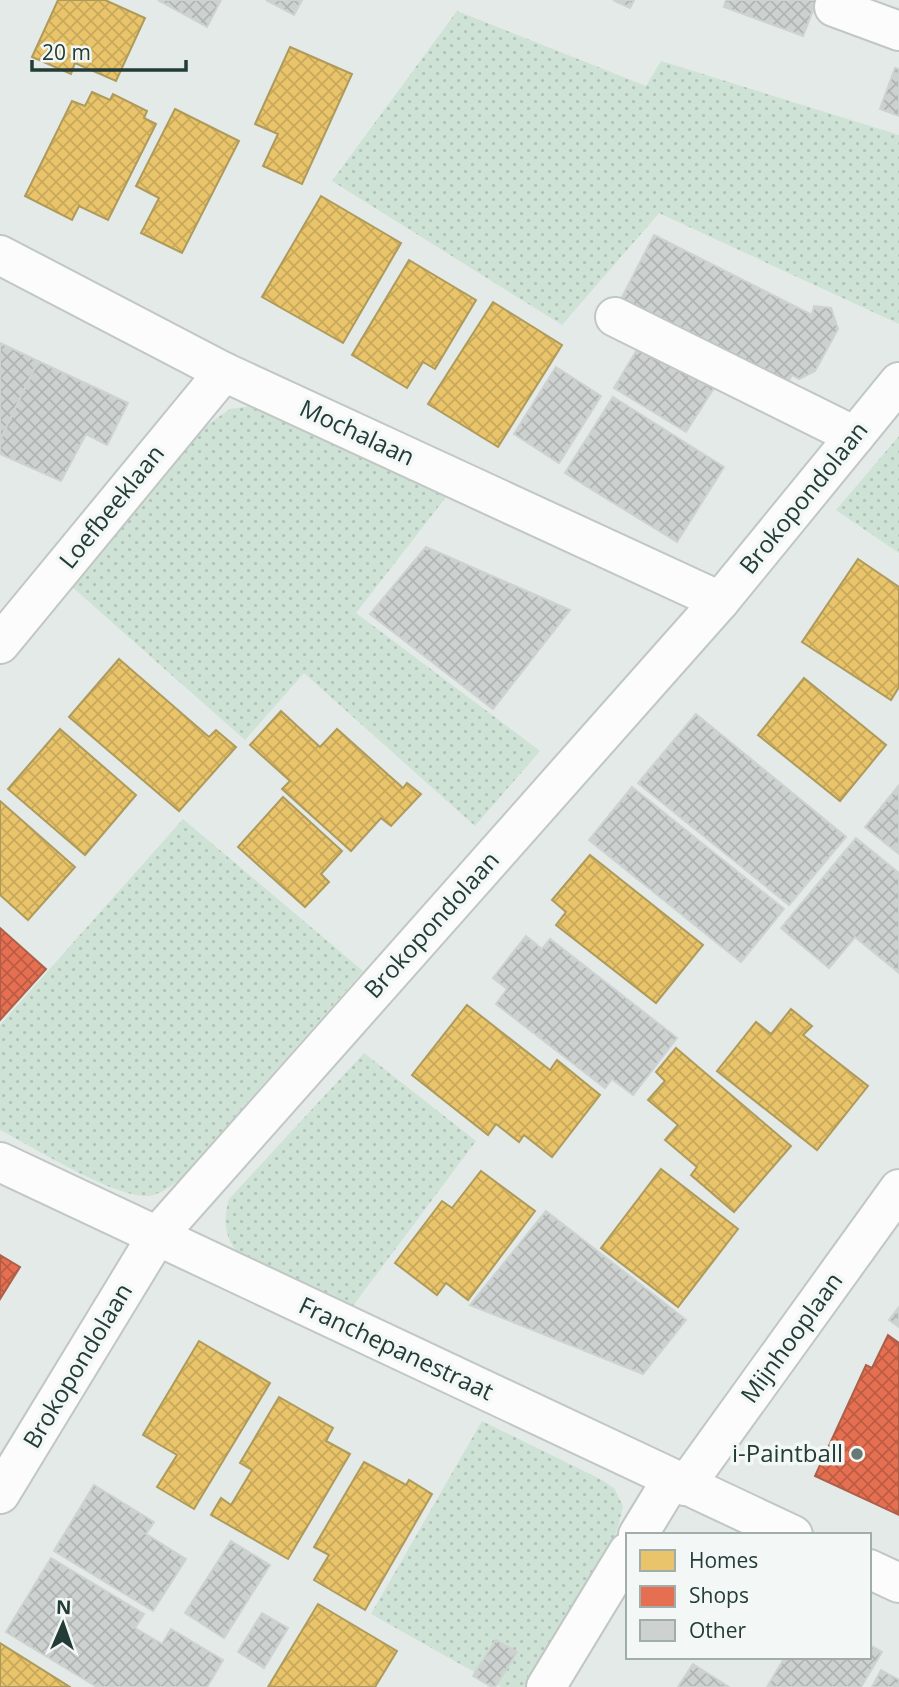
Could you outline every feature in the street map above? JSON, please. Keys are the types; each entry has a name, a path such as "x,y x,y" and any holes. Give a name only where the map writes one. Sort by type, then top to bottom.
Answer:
{"street":[{"path":"834,7 899,31"},
{"name":"Mochalaan","path":"0,255 224,372 720,601"},
{"path":"615,317 855,436"},
{"name":"Loefbeeklaan","path":"0,644 224,372"},
{"name":"Brokopondolaan","path":"0,1494 157,1236 720,601 899,382"},
{"name":"Franchepanestraat","path":"0,1162 789,1533"},
{"name":"Mijnhooplaan","path":"640,1533 899,1189"},
{"path":"546,1687 626,1555"},
{"path":"871,1570 899,1583"}],"green space":[{"path":"457,11 646,86 661,61 899,135 899,324 659,213 562,325 332,181"},
{"path":"251,406 264,408 446,497 356,613 540,751 475,826 304,673 245,740 71,586 203,428 230,409"},
{"path":"899,436 899,553 836,510"},
{"path":"183,819 363,971 179,1180 159,1193 145,1196 130,1194 92,1179 0,1130 0,1025"},
{"path":"364,1053 476,1141 352,1307 238,1253 227,1234 226,1214 229,1199"},
{"path":"482,1421 600,1479 614,1488 623,1506 617,1531 525,1687 501,1687 371,1614"}],"building: Homes":[{"path":"58,0 105,0 145,18 116,81 75,63 71,74 32,57"},
{"path":"290,47 352,74 302,184 263,166 278,134 255,124"},
{"path":"92,92 110,100 113,94 147,111 144,118 156,124 108,220 79,206 72,220 25,196 72,101 85,106"},
{"path":"175,109 239,141 182,253 141,233 159,198 136,186"},
{"path":"321,196 401,243 343,343 262,297"},
{"path":"409,260 476,300 435,369 423,362 407,388 352,355"},
{"path":"493,302 562,345 498,447 428,404"},
{"path":"858,559 899,587 899,687 891,700 802,642"},
{"path":"119,659 209,737 216,730 236,747 179,811 69,717"},
{"path":"804,678 886,745 840,801 758,735"},
{"path":"281,711 320,747 337,729 403,788 407,783 421,794 391,826 381,818 351,851 282,789 290,781 250,745"},
{"path":"60,729 136,795 85,855 8,789"},
{"path":"283,797 342,851 321,874 329,882 305,907 238,847"},
{"path":"0,801 75,867 28,920 0,895"},
{"path":"590,855 703,945 656,1003 556,925 566,912 552,900"},
{"path":"467,1005 550,1070 557,1060 600,1095 552,1157 524,1135 519,1142 496,1124 488,1135 412,1075"},
{"path":"791,1009 812,1026 803,1035 868,1086 817,1150 717,1071 756,1022 771,1034"},
{"path":"676,1048 791,1146 734,1212 691,1175 697,1167 665,1140 678,1125 648,1100 665,1081 656,1072"},
{"path":"661,1169 738,1229 678,1307 601,1248"},
{"path":"481,1171 535,1211 468,1300 446,1283 437,1295 395,1263 442,1201 452,1208"},
{"path":"199,1341 270,1383 194,1509 157,1487 177,1455 143,1435"},
{"path":"279,1397 333,1428 326,1441 350,1454 288,1559 211,1515 221,1498 231,1505 252,1470 240,1463"},
{"path":"364,1462 406,1485 409,1480 432,1494 365,1610 314,1580 329,1555 314,1547"},
{"path":"318,1604 397,1651 375,1687 268,1687"},
{"path":"0,1643 70,1687 0,1687"}],"building: Shops":[{"path":"0,928 46,969 0,1020"},
{"path":"0,1255 20,1267 0,1299"},
{"path":"888,1335 899,1343 899,1515 815,1476 866,1365 872,1368"}],"building: Other":[{"path":"158,0 221,0 207,27"},
{"path":"266,0 302,0 294,15"},
{"path":"613,0 634,0 630,8"},
{"path":"726,0 817,0 803,36 724,7"},
{"path":"895,68 899,69 899,116 880,109"},
{"path":"654,235 812,315 814,306 831,308 838,329 815,371 799,379 792,375 785,388 618,305"},
{"path":"646,335 719,380 686,432 614,388"},
{"path":"0,343 38,361 0,440"},
{"path":"38,361 128,403 107,445 86,434 61,481 0,454 0,440"},
{"path":"556,367 601,396 559,463 514,434"},
{"path":"613,397 724,467 677,542 565,473"},
{"path":"426,547 570,610 493,709 370,614"},
{"path":"696,714 846,837 789,905 638,783"},
{"path":"899,785 899,854 865,827"},
{"path":"632,787 784,909 741,962 589,840"},
{"path":"856,838 899,873 899,973 855,937 829,968 781,928"},
{"path":"526,936 542,949 550,939 677,1038 633,1095 612,1079 605,1088 496,1004 507,989 493,978"},
{"path":"546,1211 686,1320 643,1374 470,1305"},
{"path":"899,1307 899,1327 889,1320"},
{"path":"94,1485 154,1522 146,1534 186,1559 153,1611 54,1551"},
{"path":"231,1541 270,1565 224,1638 185,1613"},
{"path":"51,1558 144,1614 135,1628 162,1644 171,1629 223,1660 207,1687 97,1687 6,1632"},
{"path":"262,1613 288,1628 264,1668 238,1652"},
{"path":"496,1640 517,1652 495,1687 492,1687 473,1676"},
{"path":"871,1646 882,1652 861,1687 767,1687 784,1659 871,1659"},
{"path":"693,1664 729,1687 678,1687"},
{"path":"881,1670 899,1680 899,1687 872,1687"}],"place":[{"name":"i-Paintball","path":"857,1454"}]}
